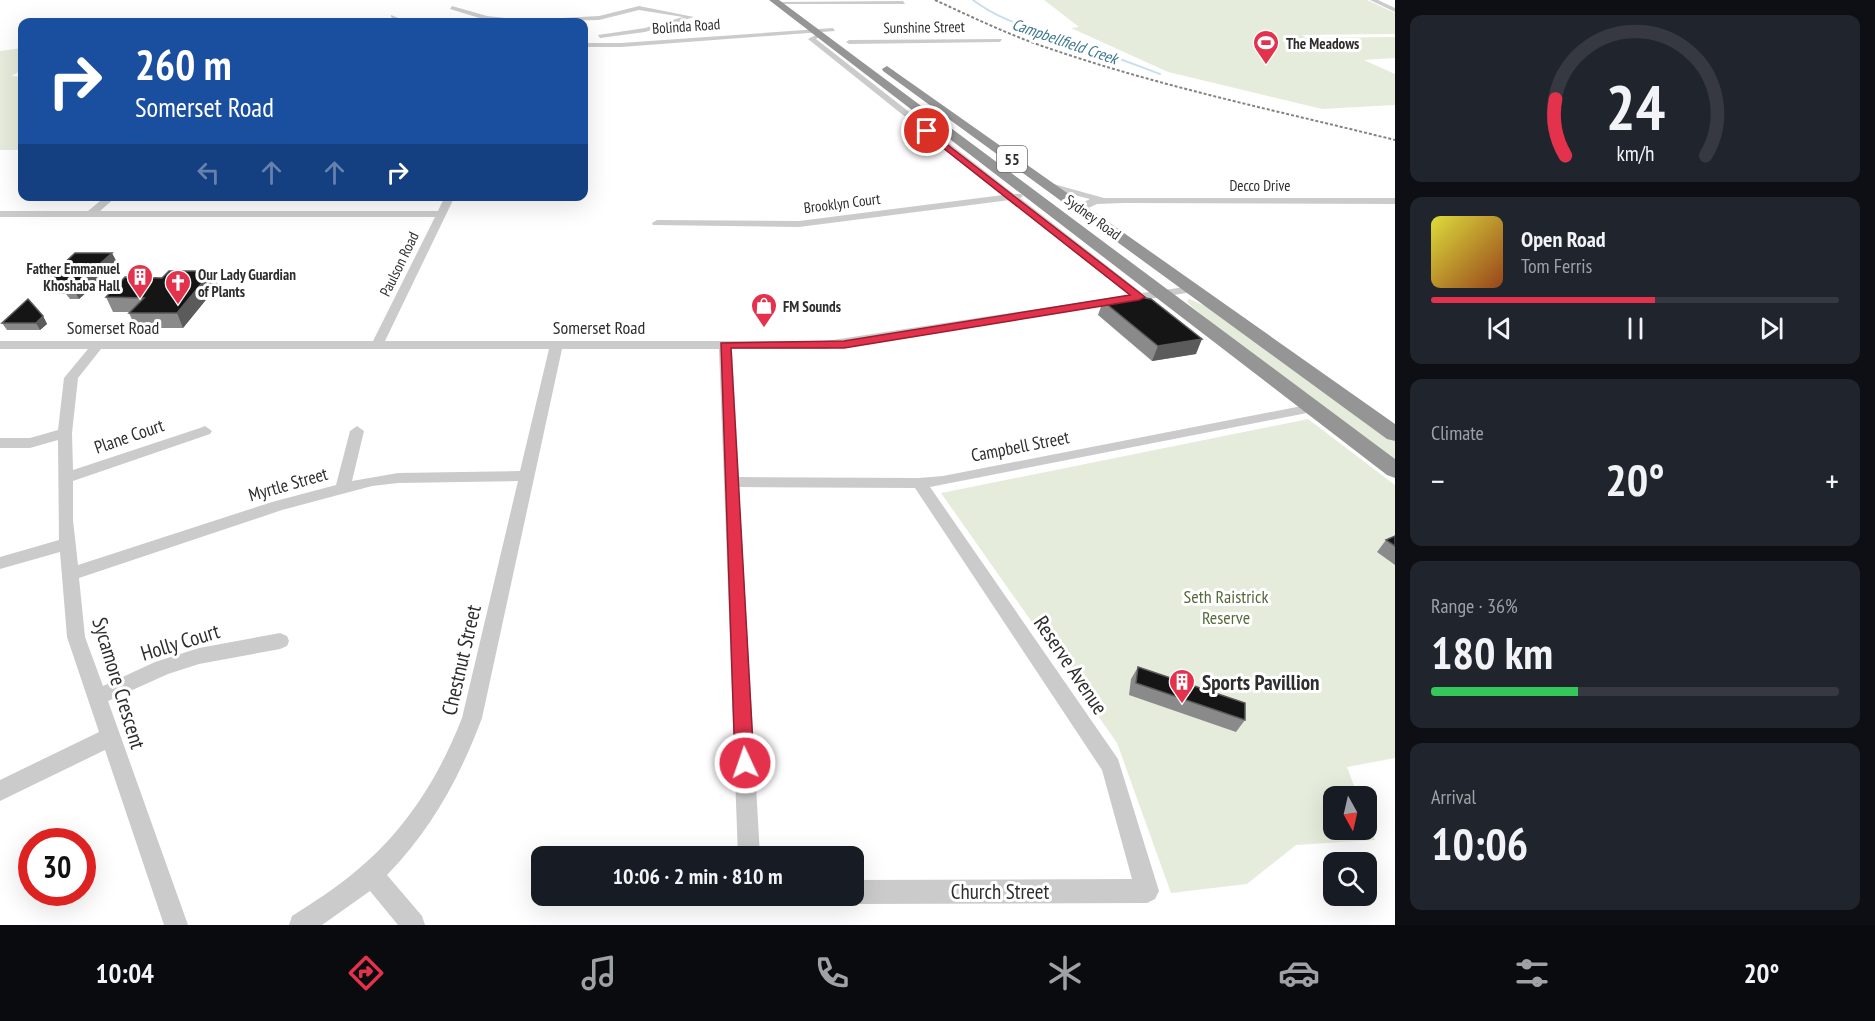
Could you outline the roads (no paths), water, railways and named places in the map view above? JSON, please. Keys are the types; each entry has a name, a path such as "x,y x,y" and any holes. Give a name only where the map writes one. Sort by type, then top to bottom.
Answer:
{"highway":[{"name":"Sydney Road","path":"776,2 820,30 902,99 1395,470"},
{"path":"794,2 809,12"},
{"name":"Sydney Road","path":"820,30 849,42 1395,434"}],"street":[{"path":"1373,0 1395,8"},
{"path":"1381,0 1395,8"},
{"path":"776,2 903,3"},
{"path":"453,8 486,18"},
{"path":"588,19 639,8 691,16 697,23"},
{"path":"588,37 637,31 691,16"},
{"path":"703,29 712,38"},
{"name":"Bolinda Road","path":"588,45 820,30"},
{"name":"Sydney Road","path":"820,30 812,39 1139,297"},
{"name":"Sunshine Street","path":"849,42 1000,40"},
{"path":"888,100 902,99"},
{"name":"Decco Drive","path":"1050,186 1087,197 1124,200"},
{"name":"Brooklyn Court","path":"657,224 799,224 1029,194"},
{"name":"Decco Drive","path":"1080,208 1095,201 1124,200 1395,201"},
{"path":"92,213 106,201"},
{"name":"Paulson Road","path":"377,345 447,201"},
{"path":"0,214 440,214"},
{"name":"Sydney Road","path":"1106,269 1142,280"},
{"name":"Somerset Road","path":"0,345 844,344 1193,289"},
{"name":"Chestnut Street","path":"301,925 371,874 411,831 440,791 461,748 472,718 556,345"},
{"path":"725,345 749,846"},
{"name":"Sycamore Crescent","path":"97,346 71,378 65,434 68,543 76,637 176,925"},
{"name":"Campbell Street","path":"731,482 919,483 961,478 1312,408"},
{"name":"Plane Court","path":"65,478 205,431"},
{"path":"344,488 357,431"},
{"path":"0,443 30,443 65,434"},
{"name":"Myrtle Street","path":"70,574 278,506 344,488 398,478 525,476"},
{"name":"Reserve Avenue","path":"919,483 1111,766 1147,891"},
{"path":"0,563 68,543"},
{"name":"Holly Court","path":"97,697 162,668 200,656 280,642"},
{"path":"0,791 110,737"},
{"path":"371,874 413,925"},
{"name":"Church Street","path":"864,892 1147,891"}],"waterway":[{"name":"Campbellfield Creek","path":"973,0 1012,21 1160,74"},
{"path":"1023,35 1033,34 1032,31"}],"railway":[{"path":"935,0 991,26 1091,62 1177,87 1395,140"}],"place":[{"name":"The Meadows","path":"1266,66"},
{"name":"Father Emmanuel Khoshaba Hall","path":"140,300"},
{"name":"Our Lady Guardian of Plants","path":"178,306"},
{"name":"FM Sounds","path":"764,329"},
{"name":"Sports Pavillion","path":"1182,705"}],"park label":[{"name":"Seth Raistrick Reserve","path":"1226,606"}]}
